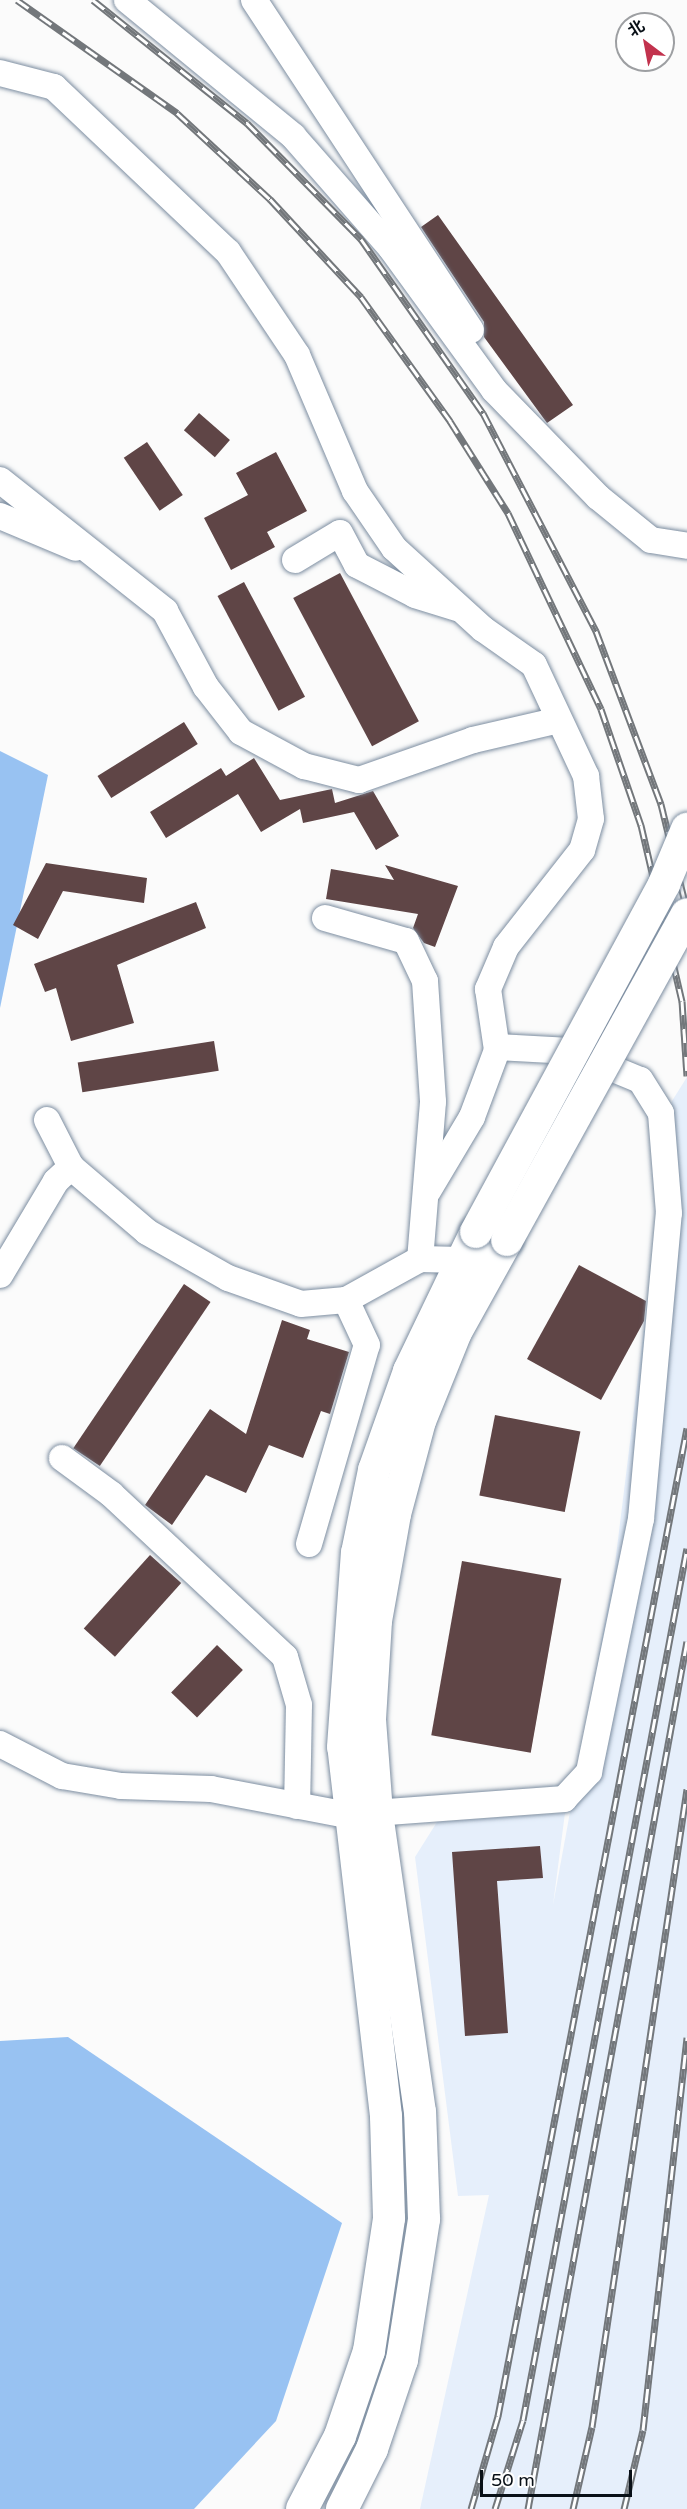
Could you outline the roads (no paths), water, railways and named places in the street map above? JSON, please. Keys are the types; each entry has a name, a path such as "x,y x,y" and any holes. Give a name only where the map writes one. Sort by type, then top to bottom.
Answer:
{"main road":[{"path":"342,2509 372,2449 402,2360 424,2220 420,2112 362,1814 343,1747 357,1553 375,1470 409,1371 476,1233 664,884 687,830"},
{"path":"302,2509 340,2436 365,2362 379,2307 389,2218 386,2116 362,1814 376,1621 395,1514 436,1376 507,1240 687,914"}],"street":[{"path":"127,0 293,136 391,248 517,414 598,497 651,540 687,546"},
{"path":"254,0 496,367 517,414"},
{"path":"0,73 54,87 228,252 297,355 355,491 394,548 463,610 534,665 586,776 591,819 574,863 506,947 488,989 497,1047 472,1117 428,1191"},
{"path":"0,480 92,550 165,611 206,687 241,732 304,766 359,780 473,740 559,720"},
{"path":"0,516 60,546 92,550"},
{"path":"295,560 340,533 357,565 415,595 463,610"},
{"path":"325,918 406,941 425,981 433,1102 428,1191 420,1259"},
{"path":"0,1744 62,1776 121,1786 211,1789 297,1806 362,1814 564,1799 589,1772 641,1519 669,1213 661,1113 640,1080 570,1051 497,1047"},
{"path":"47,1120 70,1167 147,1232 228,1278 301,1304 346,1300 420,1259 462,1260"},
{"path":"0,1275 56,1181 70,1167"},
{"path":"309,1544 367,1345 346,1300"},
{"path":"62,1458 111,1494 285,1657 299,1705 297,1806"}],"railway":[{"path":"17,0 177,113 270,199 361,297 450,421 508,513 601,709 641,825 682,1001 687,1076"},
{"path":"93,0 247,123 361,239 483,413 596,631 661,804 687,911"},
{"path":"471,2509 498,2416 687,1428"},
{"path":"495,2509 523,2420 687,1548"},
{"path":"528,2509 687,1641"},
{"path":"573,2509 592,2427 687,1789"},
{"path":"624,2509 643,2430 687,2037"}]}
